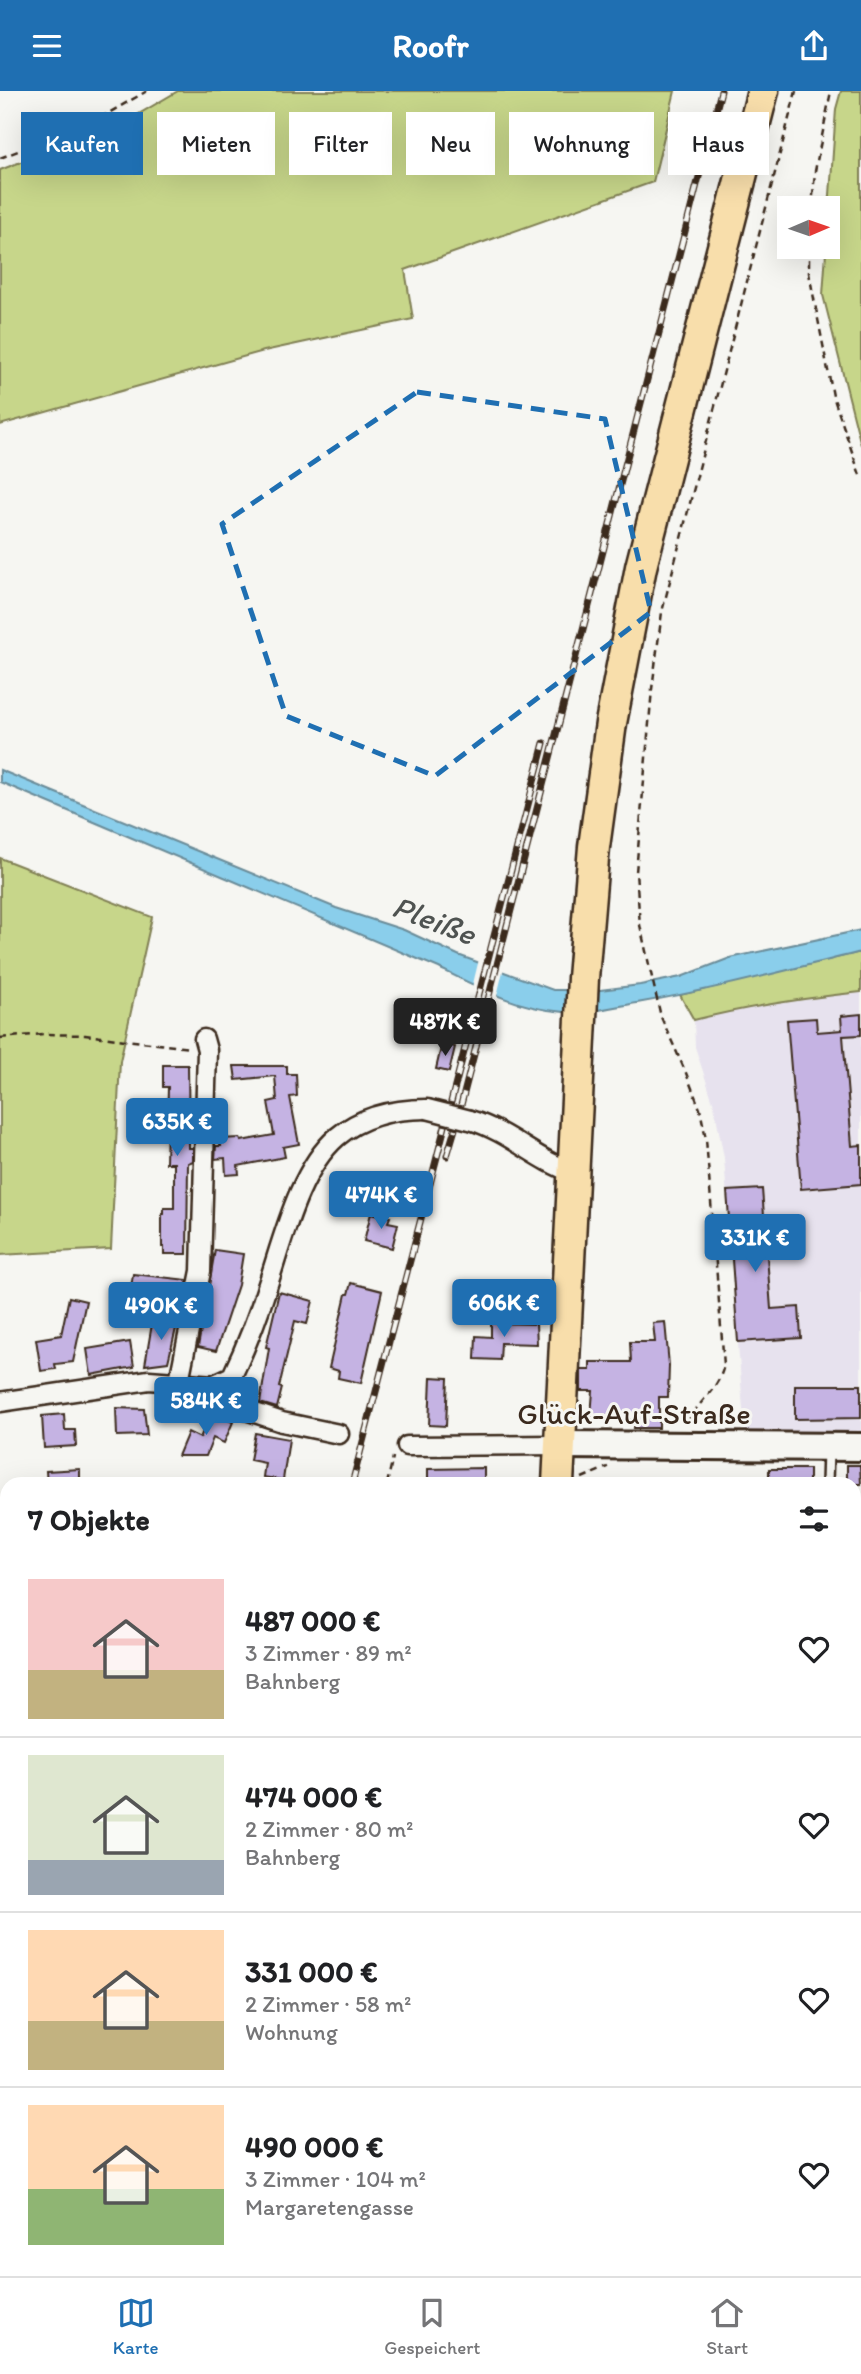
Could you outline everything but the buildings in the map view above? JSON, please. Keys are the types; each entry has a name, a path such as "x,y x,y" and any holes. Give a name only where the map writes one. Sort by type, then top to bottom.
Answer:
{"main road":[{"path":"558,1477 583,978 594,847 611,723 641,567 763,91"},
{"name":"Glück-Auf-Straße","path":"560,1445 861,1447"}],"street":[{"path":"179,1381 201,1271 206,1044"},
{"path":"0,1402 149,1380 213,1385 232,1375 285,1231 319,1157 338,1137 382,1113 403,1109 428,1109 470,1120 510,1136 551,1165 574,1173"},
{"path":"222,1382 240,1408 282,1422 339,1434"},
{"name":"Glück-Auf-Straße","path":"400,1451 560,1445"}],"lane":[{"path":"827,1477 828,1447"}],"path":[{"path":"0,158 93,122 147,91"},
{"path":"682,1446 691,1416 718,1384 724,1365 706,1139 700,1109 659,1009 640,925 636,872 652,689 663,613 796,91"},
{"path":"813,196 815,171 831,91"},
{"path":"809,259 809,273 833,396 861,478"},
{"path":"0,1038 44,1034 85,1035 206,1044"},
{"path":"390,1477 400,1451"},
{"path":"586,1477 611,1466"}],"highlighted area":[{"path":"417,392 605,419 651,612 435,776 286,716 222,524"}],"shaded area":[{"path":"861,992 861,1436 745,1436 724,1158 714,1105 695,1047 694,1020 801,998"}],"green space":[{"path":"178,91 675,91 653,182 405,270 413,319 264,351 0,425 0,170 21,162 21,175 143,175 142,112"},
{"path":"841,91 861,91 861,445 823,295 826,259 840,259 840,196 830,196 836,109"},
{"path":"0,858 152,917 120,1061 111,1249 0,1255"},
{"path":"861,952 861,992 777,1003 694,1020 680,995"}],"water":[{"path":"0,770 336,908 404,930 458,955 553,990 600,990 640,985 681,977 730,958 861,930 861,952 722,986 600,1010 564,1012 531,1007 484,990 439,968 0,782"}],"pier":[{"path":"479,959 504,967 496,1000 472,988"}],"railway":[{"path":"461,1105 721,91"},
{"path":"451,1102 544,743"},
{"path":"354,1477 445,1126"},
{"path":"447,1156 455,1129"}],"water label":[{"name":"Pleiße","path":"434,920"}]}
